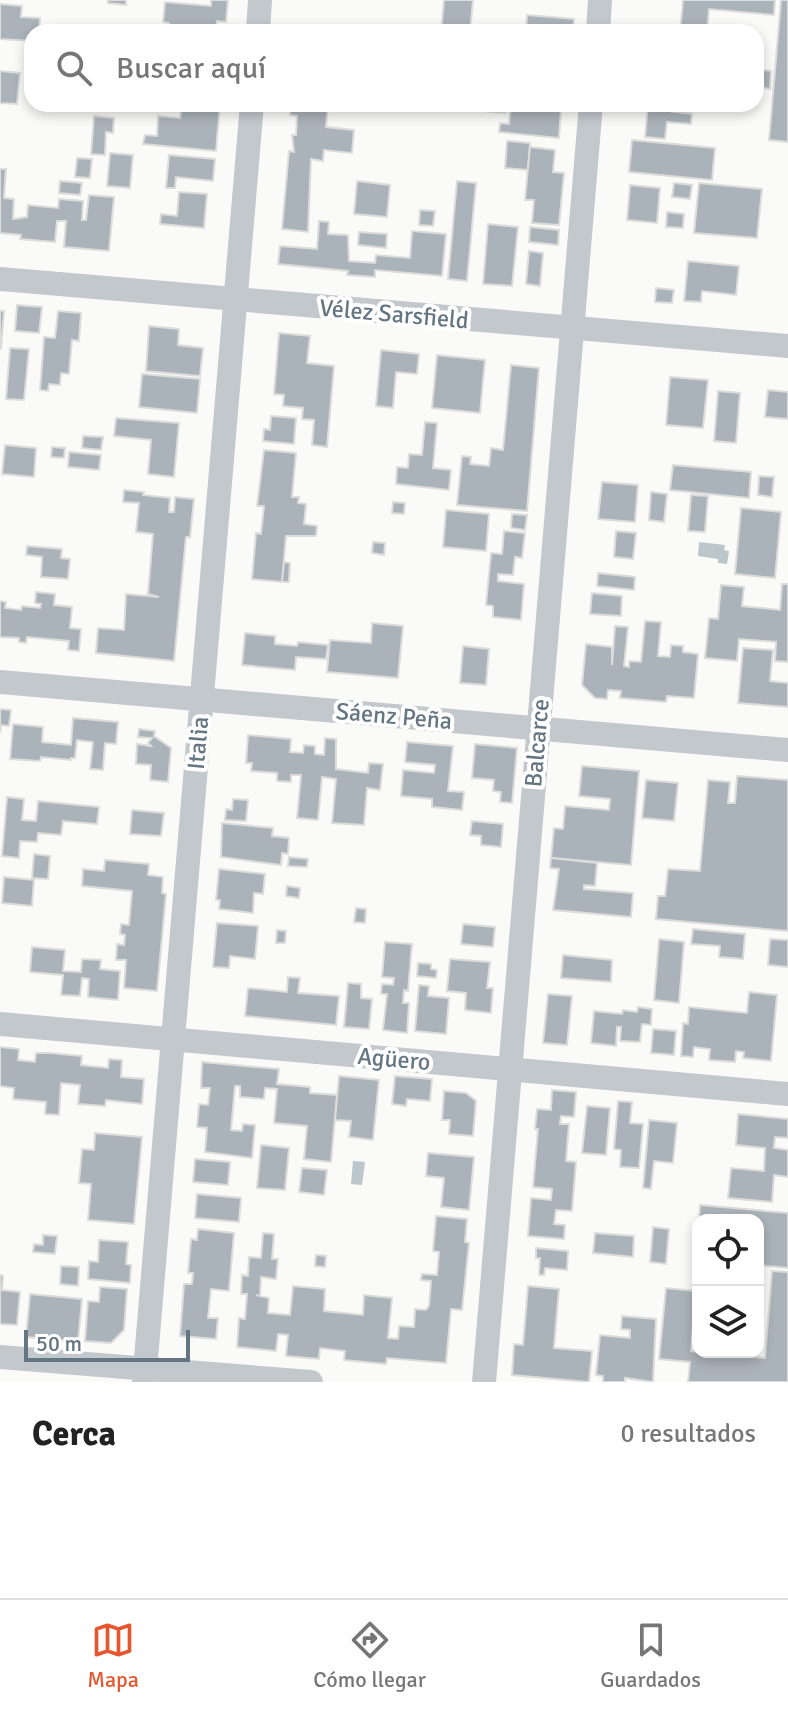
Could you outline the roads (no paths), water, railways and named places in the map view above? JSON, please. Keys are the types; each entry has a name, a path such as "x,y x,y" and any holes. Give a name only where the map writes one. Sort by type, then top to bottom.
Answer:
{"street":[{"path":"258,24 260,0"},
{"path":"598,24 600,0"},
{"name":"Italia","path":"145,1375 251,112"},
{"name":"Balcarce","path":"484,1382 590,112"},
{"name":"Vélez Sarsfield","path":"0,279 788,346"},
{"name":"Sáenz Peña","path":"0,682 788,750"},
{"name":"Agüero","path":"0,1024 788,1094"},
{"path":"0,1357 145,1375 311,1382"}]}
